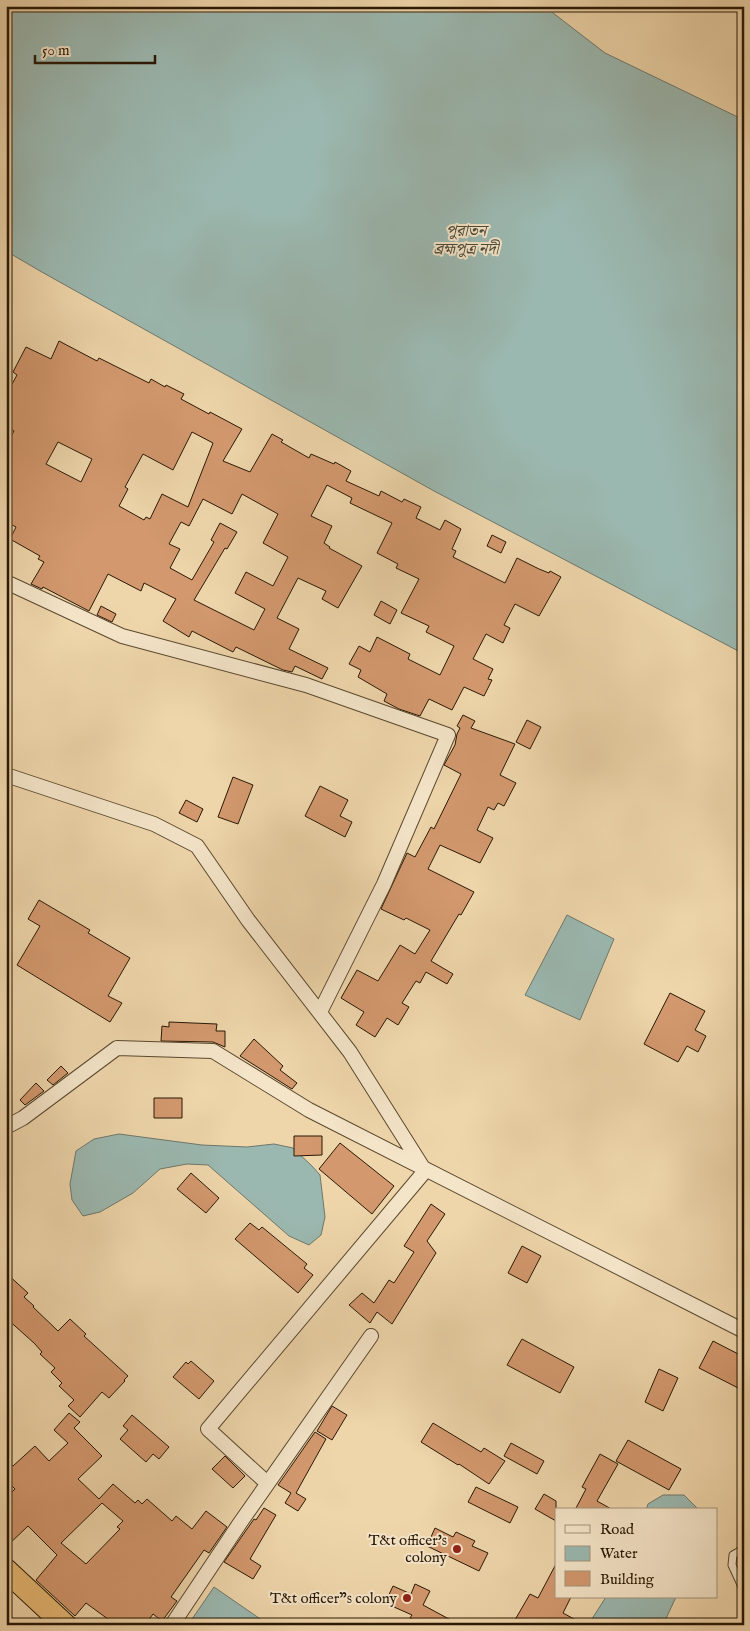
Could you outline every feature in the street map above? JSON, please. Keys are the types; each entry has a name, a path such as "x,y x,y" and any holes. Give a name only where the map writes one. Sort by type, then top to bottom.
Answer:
{"highway":[{"path":"6,1570 65,1625"}],"street":[{"path":"6,582 122,636 306,685 448,735 384,884 320,1012"},
{"path":"6,775 154,824 197,846 248,920 350,1052 426,1171"},
{"path":"6,1127 24,1118 117,1048 213,1051 308,1110 744,1331"},
{"path":"268,1483 208,1429 426,1171"},
{"path":"172,1625 371,1336"}],"lane":[{"path":"744,1552 740,1551 733,1555 732,1565 744,1591"}],"water":[{"name":"পুরাতন ব্রহ্মপুত্র নদী","path":"6,6 544,6 605,53 744,120 744,654 434,491 6,251"},
{"path":"567,915 614,939 580,1020 525,995"},
{"path":"119,1134 202,1145 247,1147 274,1144 293,1148 320,1175 325,1217 321,1235 309,1245 289,1236 208,1165 187,1164 160,1169 133,1193 100,1212 83,1216 72,1200 70,1184 76,1151 94,1139"},
{"path":"663,1495 684,1495 697,1508 647,1508 648,1504"},
{"path":"214,1587 269,1625 188,1625"},
{"path":"605,1598 676,1598 663,1625 588,1625"}],"building":[{"path":"59,341 97,361 99,358 149,383 151,379 184,394 181,399 242,429 223,461 250,472 272,434 283,440 281,442 309,458 311,454 334,464 335,462 351,471 346,481 379,496 381,491 402,502 404,499 421,507 416,518 440,530 445,520 461,529 452,549 456,551 453,557 505,583 517,558 561,577 539,616 515,604 504,625 510,628 503,643 486,634 473,659 493,669 488,679 492,680 484,696 464,687 452,710 429,699 420,716 399,709 384,701 387,694 358,677 361,670 349,664 359,646 370,652 377,637 410,654 408,659 440,675 454,646 426,632 429,626 401,613 419,579 396,568 398,564 377,553 392,523 350,503 352,498 327,485 311,516 332,526 324,543 329,548 362,566 338,608 322,599 326,591 298,578 277,618 299,629 289,649 328,668 322,679 295,666 292,672 283,670 236,647 233,652 192,631 189,637 163,621 176,599 144,583 141,591 108,574 89,611 43,587 42,589 31,584 44,562 38,559 40,556 10,539 16,527 6,522 6,445 14,431 6,426 6,395 17,375 13,372 26,347 51,359","holes":["192,432 213,443 188,507 162,494 150,519 146,517 144,520 119,506 128,489 125,487 143,454 173,470","58,442 92,459 81,482 46,464","242,494 278,514 263,543 288,557 273,586 246,572 235,593 265,609 254,630 194,600 225,548 227,549 237,532 220,523 211,540 214,542 192,580 170,568 180,549 169,544 181,522 189,526 203,499 232,514"]},
{"path":"492,535 506,542 501,553 487,546"},
{"path":"381,601 397,610 390,624 374,615"},
{"path":"101,606 116,614 112,622 97,615"},
{"path":"463,715 475,721 471,728 515,744 500,775 516,783 504,806 498,803 494,810 488,807 477,830 493,838 480,863 440,845 428,869 474,892 431,961 453,974 447,984 426,972 420,983 416,981 402,1003 409,1007 398,1025 387,1018 375,1037 356,1025 364,1012 341,998 357,970 378,981 400,945 415,954 430,930 406,918 404,920 381,909 407,853 415,857 431,827 434,829 461,774 444,765 455,745 460,728 457,726"},
{"path":"527,720 541,727 530,749 516,742"},
{"path":"233,777 253,785 238,824 218,817"},
{"path":"320,786 348,800 340,816 352,822 345,837 305,816"},
{"path":"186,800 203,809 197,822 179,813"},
{"path":"39,900 90,930 88,933 130,958 108,996 122,1003 110,1022 17,965 40,926 28,919"},
{"path":"670,993 705,1011 695,1030 706,1036 698,1052 687,1046 678,1062 644,1044"},
{"path":"169,1022 217,1024 216,1031 225,1031 225,1047 213,1042 161,1041 162,1026 169,1027"},
{"path":"254,1039 283,1066 280,1070 297,1083 292,1089 240,1056"},
{"path":"61,1066 68,1073 53,1085 47,1080"},
{"path":"36,1083 44,1091 25,1105 20,1100"},
{"path":"154,1098 182,1098 182,1118 154,1118"},
{"path":"294,1136 322,1136 322,1155 294,1156"},
{"path":"340,1143 394,1186 372,1214 319,1169"},
{"path":"191,1173 219,1198 206,1213 177,1189"},
{"path":"431,1204 445,1214 427,1241 436,1253 392,1324 377,1312 370,1323 349,1305 362,1293 374,1303 389,1280 394,1283 414,1252 404,1246"},
{"path":"250,1223 259,1230 262,1227 307,1264 304,1268 313,1275 298,1293 235,1239"},
{"path":"522,1246 541,1256 527,1283 508,1273"},
{"path":"6,1273 28,1293 24,1297 58,1331 70,1319 86,1334 84,1336 128,1376 109,1398 102,1392 80,1417 68,1406 74,1400 59,1386 62,1383 51,1372 55,1368 40,1354 42,1352 34,1343 6,1318"},
{"path":"522,1339 574,1367 560,1393 507,1365"},
{"path":"713,1341 744,1357 744,1391 699,1368"},
{"path":"191,1361 214,1381 199,1399 173,1377 186,1362 188,1364"},
{"path":"659,1369 678,1378 663,1411 645,1402"},
{"path":"332,1406 347,1415 332,1440 317,1431"},
{"path":"69,1413 80,1422 74,1428 102,1456 78,1479 99,1499 113,1484 135,1503 138,1500 142,1504 147,1499 172,1521 176,1516 192,1529 206,1511 227,1527 209,1553 204,1550 171,1597 177,1601 162,1621 153,1614 145,1625 116,1625 86,1603 75,1616 36,1580 57,1555 28,1526 6,1547 6,1498 15,1489 6,1480 6,1459 13,1466 35,1446 49,1461 68,1443 54,1430","holes":["102,1503 123,1521 117,1527 120,1529 86,1564 61,1543"]},
{"path":"132,1415 169,1447 159,1459 153,1454 146,1462 120,1439 128,1430 123,1426"},
{"path":"433,1423 481,1452 484,1448 505,1461 489,1484 421,1442"},
{"path":"315,1432 326,1439 296,1493 306,1499 298,1511 285,1503 291,1493 278,1485"},
{"path":"628,1440 681,1469 669,1490 616,1461"},
{"path":"511,1443 544,1461 537,1474 504,1456"},
{"path":"600,1454 618,1464 597,1501 609,1508 576,1508 586,1489 582,1487"},
{"path":"225,1456 245,1476 233,1488 212,1469"},
{"path":"476,1487 518,1507 510,1523 468,1502"},
{"path":"544,1494 556,1501 555,1520 535,1509"},
{"path":"264,1508 276,1515 250,1559 261,1566 253,1579 224,1562"},
{"name":"T&t officer's colony","path":"435,1528 453,1537 456,1532 475,1541 472,1546 488,1553 479,1571 427,1546"},
{"path":"555,1566 555,1598 570,1598 563,1613 585,1625 512,1625 530,1594 538,1598"},
{"name":"T&t officer\"s colony","path":"415,1584 430,1591 423,1605 460,1625 424,1625 410,1618 412,1615 385,1603 393,1586 411,1594"}],"place":[{"name":"T&t officer's colony","path":"457,1549"},
{"name":"T&t officer\"s colony","path":"407,1598"}]}
